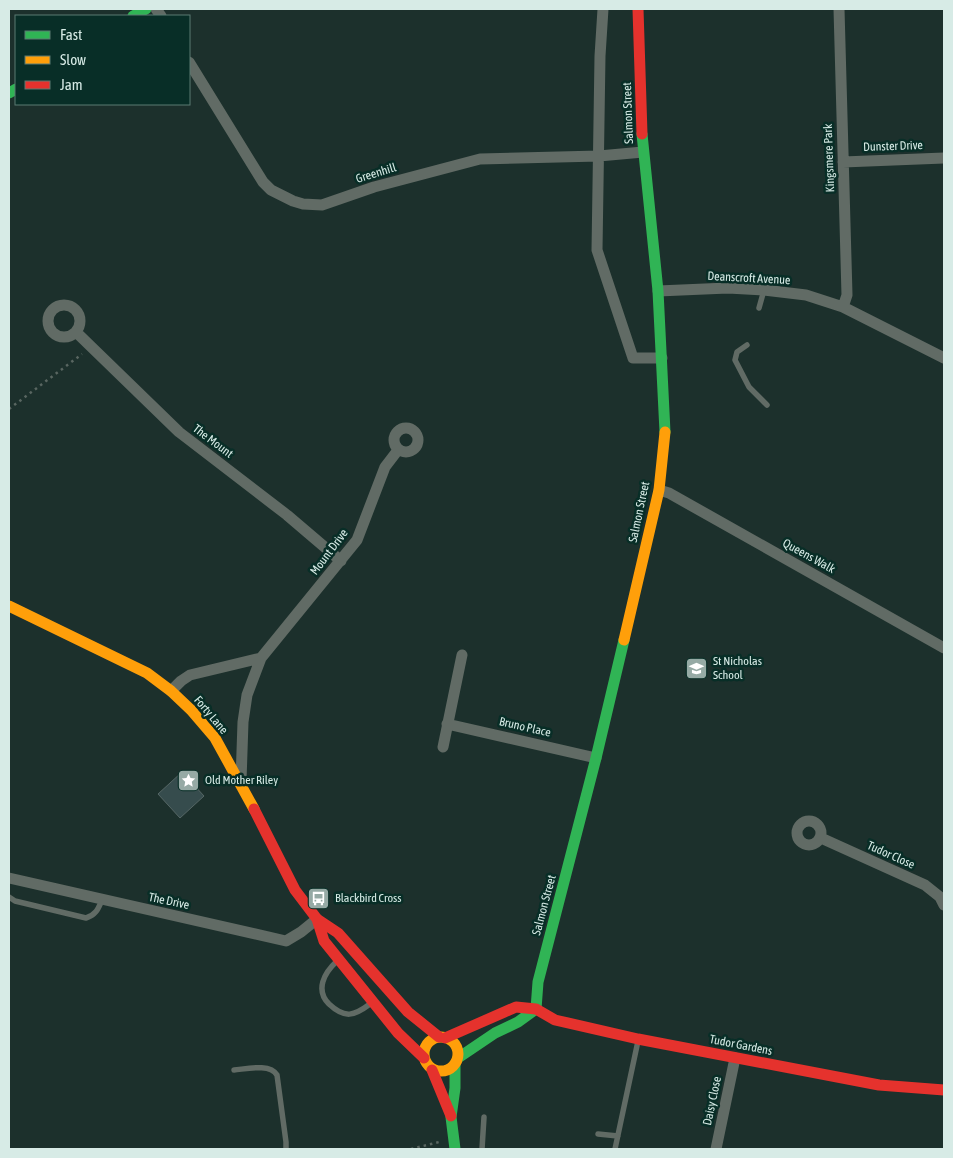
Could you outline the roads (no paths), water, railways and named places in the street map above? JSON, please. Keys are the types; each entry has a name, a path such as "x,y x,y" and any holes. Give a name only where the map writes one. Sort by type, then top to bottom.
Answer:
{"main road":[{"name":"Salmon Street","path":"536,1009 538,982 596,758 659,490 666,431 658,291 643,152 638,9"},
{"name":"Forty Lane","path":"9,606 147,673 171,691 191,710 215,738 241,783 295,890 317,919 324,941 398,1033 424,1058"},
{"name":"Forty Lane","path":"317,919 338,932 408,1012 442,1037"},
{"path":"451,1117 432,1070 424,1058 424,1050 427,1044 432,1039 442,1037 516,1007 536,1009"},
{"path":"432,1070 446,1071 495,1033 518,1022 536,1009"},
{"name":"Tudor Gardens","path":"536,1009 555,1020 638,1039 879,1085 944,1090"},
{"path":"442,1037 452,1041 456,1046 457,1061 451,1117 454,1144"}],"street":[{"path":"603,9 600,56 597,250 633,358 662,358"},
{"name":"Kingsmere Park","path":"839,9 847,295 843,307"},
{"name":"Greenhill","path":"190,64 263,182 281,196 303,204 322,205 374,187 480,160 599,156 643,152"},
{"name":"Dunster Drive","path":"843,162 944,158"},
{"name":"Deanscroft Avenue","path":"658,291 728,288 764,290 806,296 843,307 944,358"},
{"name":"The Mount","path":"76,332 178,432 287,515 341,561"},
{"name":"Mount Drive","path":"241,783 243,722 247,695 261,658 357,540 384,467 398,450"},
{"name":"Queens Walk","path":"659,490 669,493 944,648"},
{"path":"443,747 462,655"},
{"path":"171,691 190,675 261,658"},
{"name":"Bruno Place","path":"447,724 596,758"},
{"name":"Tudor Close","path":"821,838 925,885 940,897 944,904"},
{"name":"The Drive","path":"9,878 286,941 317,919"},
{"name":"Daisy Close","path":"716,1149 735,1058"}],"lane":[{"path":"759,308 764,290"},
{"path":"747,345 737,352 735,360 750,388 767,405"},
{"path":"9,897 15,901 86,918 92,916 97,911 102,900"},
{"path":"339,958 331,966 322,983 321,990 325,1000 340,1014 358,1012 374,1002"},
{"path":"615,1149 638,1039"},
{"path":"234,1070 269,1068 275,1071 286,1149"},
{"path":"482,1149 484,1117"},
{"path":"598,1134 618,1136"}],"place":[{"name":"St Nicholas School","path":"697,668"},
{"name":"Old Mother Riley","path":"189,780"},
{"name":"Blackbird Cross","path":"319,898"}]}
